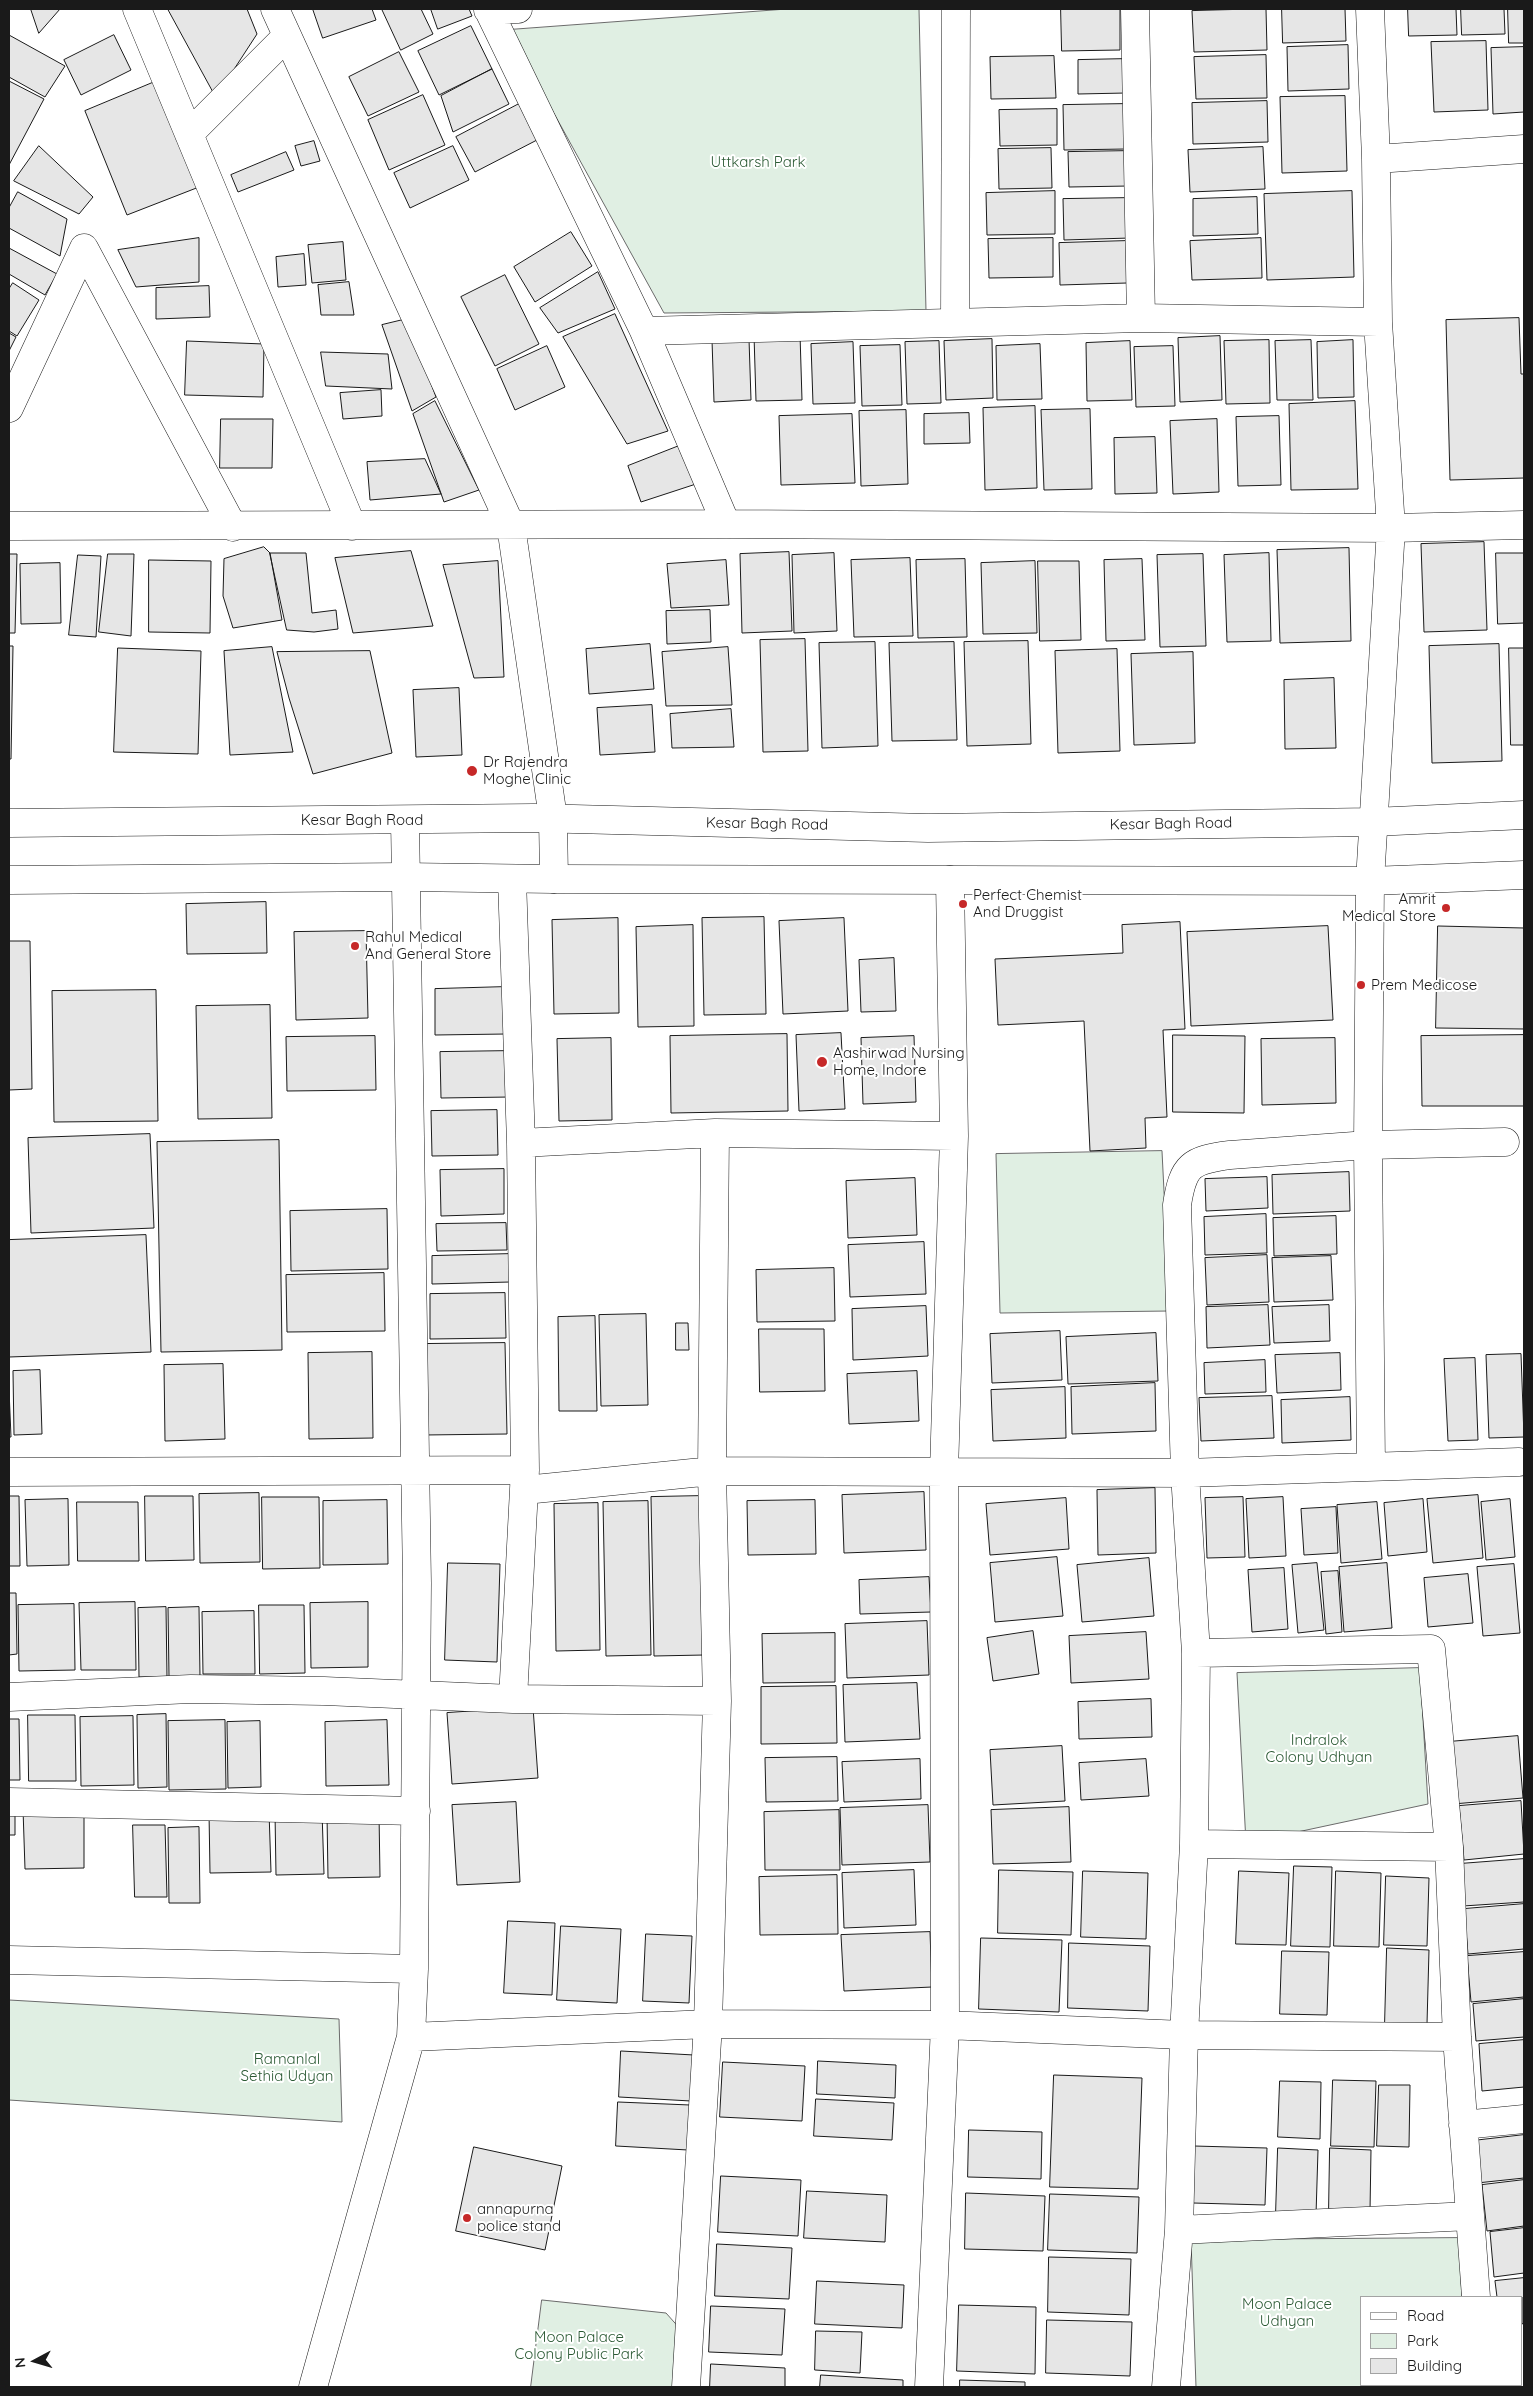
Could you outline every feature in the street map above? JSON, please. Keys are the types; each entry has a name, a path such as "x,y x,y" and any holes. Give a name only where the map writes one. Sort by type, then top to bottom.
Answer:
{"street":[{"path":"137,9 352,526"},
{"path":"275,9 511,526 553,818 554,879"},
{"path":"518,9 488,9 644,332 726,524"},
{"path":"955,322 956,9"},
{"path":"1135,9 1141,318"},
{"path":"1370,9 1376,159 1378,322 1392,528 1370,881 1368,1145 1371,1466"},
{"path":"189,134 287,36"},
{"path":"1376,159 1524,149"},
{"path":"9,408 84,248 233,527"},
{"path":"644,332 1141,318 1378,322"},
{"path":"9,526 233,527 726,524 1392,528 1524,525"},
{"name":"Kesar Bagh Road","path":"9,822 553,818 928,828 1374,822 1524,815"},
{"path":"313,2387 410,2037 414,1969 418,1696 417,1472 405,820"},
{"path":"9,880 405,877 512,879 1370,881 1524,875"},
{"path":"512,879 521,1143 525,1480 513,1699"},
{"path":"929,2387 945,2025 944,1472 954,1136 950,880"},
{"path":"521,1143 715,1133 954,1136"},
{"path":"686,2387 708,2024 717,1701 712,1471 715,1133"},
{"path":"1166,2387 1179,2230 1184,2035 1194,1844 1196,1653 1185,1473 1178,1205 1181,1180 1191,1166 1209,1158 1368,1145 1505,1142"},
{"path":"9,1472 417,1472 525,1480 712,1471 1185,1473 1519,1462"},
{"path":"1196,1653 1430,1649 1449,1847 1457,2037 1476,2296"},
{"path":"9,1697 191,1689 324,1691 513,1699 717,1701"},
{"path":"9,1802 416,1811"},
{"path":"1194,1844 1449,1847"},
{"path":"9,1960 414,1969"},
{"path":"410,2037 708,2024 945,2025 1184,2035 1457,2037"},
{"path":"1463,2125 1524,2119"},
{"path":"1179,2230 1470,2216"}],"green space":[{"name":"Uttkarsh Park","path":"787,9 919,9 926,311 664,313 508,30"},
{"path":"1162,1151 1170,1311 1000,1313 996,1154"},
{"name":"Indralok Colony Udhyan","path":"1420,1668 1428,1804 1246,1843 1237,1673"},
{"name":"Ramanlal Sethia Udyan","path":"9,2000 339,2019 342,2122 9,2100"},
{"name":"Moon Palace Udhyan","path":"1459,2238 1462,2296 1360,2296 1360,2386 1466,2387 1196,2387 1191,2240"},
{"name":"Moon Palace Colony Public Park","path":"542,2300 666,2313 699,2350 694,2387 531,2387"}],"building":[{"path":"31,9 60,9 39,33"},
{"path":"168,9 247,9 257,34 216,97"},
{"path":"313,9 372,9 376,20 323,38"},
{"path":"382,9 421,9 433,34 401,50"},
{"path":"431,9 469,9 472,16 438,29"},
{"path":"1061,9 1120,9 1120,50 1062,51"},
{"path":"1266,9 1267,50 1194,52 1192,11"},
{"path":"1282,9 1345,9 1346,41 1283,43"},
{"path":"1408,9 1456,9 1457,35 1409,36"},
{"path":"1461,9 1504,9 1505,34 1462,35"},
{"path":"1508,9 1524,9 1524,43 1509,43"},
{"path":"471,26 492,69 439,95 418,51"},
{"path":"9,35 65,66 45,97 9,77"},
{"path":"114,35 131,70 81,95 64,60"},
{"path":"1486,41 1488,110 1434,112 1431,42"},
{"path":"1348,45 1349,89 1288,91 1287,47"},
{"path":"1524,47 1524,112 1493,114 1491,48"},
{"path":"399,52 419,92 368,116 349,77"},
{"path":"1266,55 1267,98 1196,99 1194,57"},
{"path":"1054,56 1056,98 991,99 990,57"},
{"path":"1126,59 1126,93 1078,94 1078,60"},
{"path":"492,69 509,104 453,132 441,96"},
{"path":"9,81 44,99 9,165"},
{"path":"157,81 199,187 127,215 85,111"},
{"path":"423,95 445,145 389,170 368,120"},
{"path":"1345,96 1347,171 1282,173 1280,97"},
{"path":"1267,101 1268,142 1193,144 1192,103"},
{"path":"519,104 537,140 475,172 456,137"},
{"path":"1125,104 1126,149 1064,150 1063,105"},
{"path":"1057,109 1057,145 1000,146 999,110"},
{"path":"314,141 320,161 301,166 295,146"},
{"path":"39,146 93,197 79,214 14,181"},
{"path":"453,146 469,180 410,208 394,173"},
{"path":"1263,147 1265,189 1190,192 1188,150"},
{"path":"1051,148 1052,188 999,189 998,149"},
{"path":"1128,151 1129,186 1069,187 1068,152"},
{"path":"286,152 294,170 238,192 231,175"},
{"path":"1055,191 1055,234 987,235 986,193"},
{"path":"1352,191 1354,277 1267,280 1264,194"},
{"path":"18,192 67,219 60,256 9,228 9,208"},
{"path":"1257,197 1258,234 1193,236 1193,199"},
{"path":"1129,198 1130,238 1064,240 1063,199"},
{"path":"571,232 592,266 535,302 514,267"},
{"path":"199,238 199,282 136,287 118,250"},
{"path":"1053,238 1053,277 989,278 988,239"},
{"path":"1261,238 1262,278 1192,280 1190,241"},
{"path":"1126,241 1127,283 1060,285 1059,243"},
{"path":"343,242 346,280 312,283 308,245"},
{"path":"9,248 57,274 45,295 9,274"},
{"path":"304,254 306,285 278,287 276,257"},
{"path":"598,272 615,309 558,333 540,308"},
{"path":"505,275 539,344 495,366 461,297"},
{"path":"349,282 354,315 321,315 318,285"},
{"path":"13,283 39,300 17,336 9,331 9,289"},
{"path":"209,286 210,317 156,319 156,288"},
{"path":"615,314 668,431 627,444 563,337"},
{"path":"1519,318 1521,374 1524,374 1524,478 1450,480 1446,320"},
{"path":"407,319 436,397 412,411 382,325"},
{"path":"9,333 16,337 9,351"},
{"path":"800,334 802,400 756,401 754,335"},
{"path":"1220,336 1222,400 1180,402 1178,338"},
{"path":"749,339 751,400 714,402 712,340"},
{"path":"992,339 993,398 946,400 944,341"},
{"path":"1269,340 1270,403 1226,404 1224,341"},
{"path":"1311,340 1313,400 1277,400 1275,341"},
{"path":"1353,340 1354,397 1318,398 1317,342"},
{"path":"187,341 264,344 263,397 185,395"},
{"path":"939,341 941,403 907,404 905,342"},
{"path":"1130,341 1132,400 1087,401 1086,343"},
{"path":"853,342 855,403 813,404 811,344"},
{"path":"1040,344 1042,399 997,400 996,346"},
{"path":"900,345 902,405 862,406 860,346"},
{"path":"547,346 565,387 515,410 497,369"},
{"path":"1173,346 1175,406 1136,407 1134,347"},
{"path":"321,352 388,354 392,389 326,386"},
{"path":"381,390 382,416 343,419 340,393"},
{"path":"435,401 479,490 444,502 413,414"},
{"path":"1355,401 1358,489 1291,490 1289,404"},
{"path":"1035,406 1037,488 985,490 983,408"},
{"path":"1090,409 1092,489 1044,490 1041,410"},
{"path":"906,410 908,484 861,486 859,411"},
{"path":"969,413 970,443 924,444 924,414"},
{"path":"852,414 855,483 781,485 779,416"},
{"path":"1279,416 1281,485 1238,486 1236,417"},
{"path":"221,419 273,419 272,468 220,468"},
{"path":"1217,419 1219,492 1173,494 1170,421"},
{"path":"1155,437 1157,493 1115,494 1114,438"},
{"path":"679,446 696,484 641,502 628,466"},
{"path":"425,459 441,494 370,500 367,462"},
{"path":"1484,542 1487,630 1424,632 1421,544"},
{"path":"264,547 270,553 282,620 233,628 223,596 224,559"},
{"path":"1349,548 1351,641 1280,643 1277,550"},
{"path":"411,551 433,626 353,633 335,558"},
{"path":"789,552 792,631 742,633 740,554"},
{"path":"270,553 306,553 312,613 336,610 338,629 314,632 287,630"},
{"path":"834,553 837,631 794,633 792,555"},
{"path":"1269,553 1271,641 1227,642 1224,555"},
{"path":"1496,553 1524,553 1524,623 1498,624"},
{"path":"9,554 17,554 15,633 9,633"},
{"path":"108,554 134,554 131,636 99,632"},
{"path":"1203,554 1206,646 1160,647 1157,555"},
{"path":"78,555 101,556 96,637 69,635"},
{"path":"910,558 913,636 854,637 851,560"},
{"path":"965,559 967,637 918,638 916,560"},
{"path":"1142,559 1145,640 1106,641 1104,560"},
{"path":"149,560 211,561 210,633 149,632"},
{"path":"726,560 729,605 671,608 667,564"},
{"path":"498,561 504,677 474,678 443,565"},
{"path":"1035,561 1037,633 983,634 981,563"},
{"path":"1038,561 1079,561 1081,640 1040,641"},
{"path":"60,563 61,623 21,624 20,564"},
{"path":"710,610 711,642 667,644 666,611"},
{"path":"805,639 808,751 763,752 760,640"},
{"path":"1028,641 1031,744 967,746 964,642"},
{"path":"875,642 878,746 822,748 819,643"},
{"path":"954,642 957,740 892,741 889,643"},
{"path":"650,644 654,689 589,694 586,649"},
{"path":"1499,644 1502,761 1432,763 1429,646"},
{"path":"9,646 13,646 11,759 9,759"},
{"path":"272,647 293,752 230,755 224,651"},
{"path":"728,647 732,705 666,706 662,652"},
{"path":"118,648 201,651 198,754 114,752"},
{"path":"1509,648 1524,648 1524,745 1511,745"},
{"path":"1117,649 1120,751 1058,753 1055,651"},
{"path":"370,651 392,753 313,774 289,698 277,652"},
{"path":"1193,652 1195,743 1134,745 1131,654"},
{"path":"1334,678 1336,748 1285,749 1284,680"},
{"path":"459,688 462,755 416,757 413,690"},
{"path":"652,705 655,752 600,755 597,708"},
{"path":"731,709 734,747 672,748 670,714"},
{"path":"266,902 267,953 187,954 186,904"},
{"path":"764,917 766,1014 704,1015 702,918"},
{"path":"618,918 619,1013 554,1014 552,920"},
{"path":"844,918 848,1011 783,1014 779,921"},
{"path":"1180,922 1185,1029 1163,1030 1167,1117 1145,1118 1146,1148 1090,1151 1084,1021 998,1025 995,959 1123,953 1122,925"},
{"path":"693,925 694,1026 638,1027 636,927"},
{"path":"1328,926 1333,1020 1191,1026 1187,932"},
{"path":"1438,926 1524,928 1524,1029 1436,1028"},
{"path":"366,931 368,1018 296,1020 294,932"},
{"path":"9,941 30,941 32,1089 9,1090"},
{"path":"894,958 896,1011 861,1012 859,960"},
{"path":"505,987 506,1034 435,1035 435,989"},
{"path":"156,990 158,1121 54,1122 52,991"},
{"path":"270,1005 272,1118 198,1119 196,1006"},
{"path":"841,1033 845,1109 799,1111 796,1035"},
{"path":"787,1034 788,1111 671,1113 670,1036"},
{"path":"1173,1035 1245,1036 1244,1113 1173,1112"},
{"path":"1524,1035 1524,1106 1422,1106 1421,1036"},
{"path":"375,1036 376,1090 287,1091 286,1037"},
{"path":"914,1036 916,1102 863,1104 861,1038"},
{"path":"611,1038 612,1120 559,1121 557,1039"},
{"path":"1335,1038 1336,1103 1262,1105 1261,1039"},
{"path":"509,1051 510,1097 441,1098 440,1052"},
{"path":"497,1110 498,1155 432,1156 431,1111"},
{"path":"150,1134 154,1228 31,1233 28,1138"},
{"path":"279,1140 282,1350 161,1352 157,1142"},
{"path":"504,1169 504,1214 441,1216 440,1170"},
{"path":"1349,1172 1350,1211 1273,1214 1272,1175"},
{"path":"1267,1177 1268,1208 1206,1211 1205,1179"},
{"path":"915,1178 917,1235 848,1238 846,1181"},
{"path":"387,1209 388,1269 291,1271 290,1211"},
{"path":"1266,1214 1267,1253 1205,1255 1204,1217"},
{"path":"1336,1216 1337,1254 1274,1256 1273,1218"},
{"path":"506,1223 507,1250 437,1251 436,1224"},
{"path":"146,1235 151,1352 9,1357 9,1240"},
{"path":"924,1242 926,1294 850,1297 848,1245"},
{"path":"510,1254 510,1282 432,1284 432,1256"},
{"path":"1267,1255 1269,1302 1207,1305 1205,1258"},
{"path":"1331,1256 1333,1300 1274,1302 1272,1258"},
{"path":"834,1268 835,1321 757,1322 756,1270"},
{"path":"384,1273 385,1331 287,1332 286,1275"},
{"path":"505,1293 506,1338 430,1339 430,1294"},
{"path":"1268,1305 1270,1345 1207,1348 1206,1307"},
{"path":"1329,1305 1330,1341 1274,1343 1272,1307"},
{"path":"926,1306 928,1356 853,1360 852,1309"},
{"path":"646,1314 648,1405 601,1406 599,1315"},
{"path":"595,1316 597,1411 559,1411 558,1317"},
{"path":"676,1323 688,1323 689,1350 676,1350"},
{"path":"759,1329 824,1329 825,1391 760,1392"},
{"path":"1060,1331 1062,1380 992,1383 990,1334"},
{"path":"1156,1333 1158,1381 1068,1384 1066,1337"},
{"path":"505,1343 507,1434 424,1435 422,1344"},
{"path":"372,1352 373,1438 309,1439 308,1353"},
{"path":"1340,1353 1341,1390 1277,1393 1275,1355"},
{"path":"1521,1354 1524,1437 1489,1438 1486,1355"},
{"path":"1475,1358 1478,1440 1448,1441 1444,1359"},
{"path":"1265,1360 1266,1392 1205,1394 1204,1363"},
{"path":"223,1364 225,1439 165,1441 164,1365"},
{"path":"40,1370 42,1434 14,1435 13,1371"},
{"path":"917,1371 919,1421 849,1424 847,1374"},
{"path":"1155,1383 1156,1431 1072,1434 1071,1387"},
{"path":"1065,1387 1066,1438 993,1441 991,1390"},
{"path":"9,1389 11,1437 9,1437"},
{"path":"1272,1396 1274,1438 1201,1441 1199,1398"},
{"path":"1350,1397 1351,1440 1282,1443 1281,1400"},
{"path":"1155,1488 1156,1553 1098,1555 1097,1490"},
{"path":"924,1492 926,1550 844,1553 842,1495"},
{"path":"259,1493 260,1562 200,1563 199,1494"},
{"path":"1478,1495 1483,1558 1433,1563 1427,1499"},
{"path":"9,1496 19,1496 20,1566 9,1566"},
{"path":"145,1496 193,1496 194,1560 146,1561"},
{"path":"701,1496 704,1655 654,1656 651,1497"},
{"path":"262,1497 319,1497 320,1568 263,1569"},
{"path":"1243,1497 1245,1557 1207,1558 1205,1498"},
{"path":"1283,1497 1286,1556 1249,1558 1246,1499"},
{"path":"1066,1498 1069,1549 990,1555 986,1504"},
{"path":"68,1499 69,1565 27,1566 25,1500"},
{"path":"1423,1499 1427,1552 1388,1556 1384,1503"},
{"path":"1510,1499 1515,1557 1486,1560 1481,1502"},
{"path":"387,1500 388,1564 323,1565 323,1501"},
{"path":"815,1500 816,1554 748,1555 747,1501"},
{"path":"648,1501 651,1655 606,1656 603,1502"},
{"path":"77,1502 138,1502 139,1561 78,1561"},
{"path":"1377,1502 1382,1559 1341,1563 1337,1505"},
{"path":"598,1503 600,1650 556,1651 554,1504"},
{"path":"1336,1507 1338,1553 1304,1555 1301,1509"},
{"path":"1057,1557 1063,1616 995,1622 990,1563"},
{"path":"1149,1558 1154,1616 1082,1622 1077,1565"},
{"path":"448,1563 500,1564 497,1662 445,1660"},
{"path":"1317,1563 1324,1630 1298,1633 1292,1565"},
{"path":"1387,1563 1392,1628 1344,1632 1339,1567"},
{"path":"1514,1564 1520,1633 1483,1636 1477,1567"},
{"path":"1284,1568 1288,1629 1252,1632 1248,1570"},
{"path":"1338,1571 1342,1632 1326,1634 1321,1572"},
{"path":"1468,1574 1473,1623 1428,1627 1424,1578"},
{"path":"929,1577 931,1612 860,1614 859,1580"},
{"path":"9,1593 16,1593 17,1654 9,1655"},
{"path":"135,1602 136,1670 81,1670 79,1603"},
{"path":"368,1602 368,1667 311,1668 310,1603"},
{"path":"74,1604 75,1670 19,1671 18,1605"},
{"path":"259,1605 304,1605 305,1673 260,1674"},
{"path":"166,1607 167,1677 139,1677 138,1608"},
{"path":"199,1607 200,1677 169,1677 168,1608"},
{"path":"254,1611 255,1674 203,1674 202,1612"},
{"path":"927,1621 929,1675 847,1678 845,1624"},
{"path":"1033,1631 1039,1674 993,1681 987,1638"},
{"path":"1146,1632 1149,1679 1071,1683 1069,1636"},
{"path":"835,1633 835,1682 763,1683 762,1634"},
{"path":"917,1683 920,1739 845,1742 843,1685"},
{"path":"836,1686 837,1743 761,1744 761,1687"},
{"path":"1151,1699 1152,1737 1079,1739 1078,1702"},
{"path":"533,1707 538,1778 452,1784 447,1713"},
{"path":"166,1714 167,1787 138,1788 137,1715"},
{"path":"28,1715 75,1715 76,1781 29,1781"},
{"path":"133,1716 134,1785 81,1786 80,1717"},
{"path":"9,1719 19,1719 20,1780 9,1780"},
{"path":"225,1720 226,1789 169,1790 168,1721"},
{"path":"387,1720 389,1785 326,1786 325,1722"},
{"path":"260,1721 261,1787 228,1788 227,1722"},
{"path":"1518,1736 1523,1798 1453,1804 1448,1742"},
{"path":"1062,1746 1065,1801 993,1805 990,1750"},
{"path":"837,1757 838,1801 766,1802 765,1758"},
{"path":"920,1759 921,1799 844,1802 842,1762"},
{"path":"1146,1759 1149,1796 1081,1800 1079,1763"},
{"path":"1521,1801 1524,1854 1464,1860 1459,1806"},
{"path":"516,1802 520,1882 457,1885 452,1805"},
{"path":"928,1805 930,1862 842,1865 840,1808"},
{"path":"1069,1807 1071,1862 993,1864 991,1810"},
{"path":"9,1808 15,1808 15,1835 9,1835"},
{"path":"84,1808 84,1868 25,1869 23,1809"},
{"path":"839,1810 840,1870 765,1870 764,1812"},
{"path":"269,1811 271,1872 210,1873 209,1812"},
{"path":"322,1811 324,1874 276,1875 275,1812"},
{"path":"379,1813 380,1877 328,1878 327,1814"},
{"path":"133,1825 165,1825 167,1897 135,1897"},
{"path":"199,1827 200,1903 169,1903 168,1828"},
{"path":"1524,1859 1524,1902 1463,1906 1459,1864"},
{"path":"1294,1866 1332,1867 1330,1947 1291,1946"},
{"path":"914,1870 916,1925 844,1928 842,1873"},
{"path":"999,1870 1073,1872 1071,1935 998,1933"},
{"path":"1083,1871 1148,1873 1146,1939 1081,1937"},
{"path":"1239,1871 1289,1873 1286,1945 1236,1944"},
{"path":"1336,1871 1381,1873 1379,1947 1334,1946"},
{"path":"837,1875 838,1934 760,1935 759,1877"},
{"path":"1386,1876 1429,1878 1427,1946 1384,1945"},
{"path":"1524,1904 1524,1949 1468,1954 1464,1909"},
{"path":"508,1921 555,1923 552,1995 504,1993"},
{"path":"561,1926 621,1929 617,2003 557,2000"},
{"path":"930,1932 932,1987 844,1991 841,1935"},
{"path":"646,1934 692,1936 689,2003 643,2001"},
{"path":"981,1938 1062,1940 1059,2012 979,2009"},
{"path":"1069,1943 1150,1946 1148,2011 1068,2008"},
{"path":"1387,1948 1429,1950 1427,2024 1385,2023"},
{"path":"1282,1951 1329,1952 1327,2015 1280,2014"},
{"path":"1524,1952 1524,1997 1471,2002 1467,1956"},
{"path":"1524,1999 1524,2037 1476,2041 1473,2004"},
{"path":"1524,2040 1524,2087 1482,2091 1479,2044"},
{"path":"621,2051 694,2055 691,2101 619,2097"},
{"path":"818,2061 896,2065 895,2098 817,2094"},
{"path":"723,2062 805,2066 802,2121 720,2117"},
{"path":"1054,2075 1142,2078 1138,2189 1050,2187"},
{"path":"1333,2080 1376,2081 1374,2147 1331,2146"},
{"path":"1280,2081 1321,2082 1320,2139 1278,2137"},
{"path":"1379,2085 1410,2085 1409,2147 1377,2146"},
{"path":"816,2099 894,2103 892,2140 814,2136"},
{"path":"618,2102 690,2105 688,2150 616,2146"},
{"path":"969,2130 1042,2132 1041,2179 968,2177"},
{"path":"1524,2135 1524,2178 1477,2183 1472,2141"},
{"path":"1194,2146 1267,2148 1265,2205 1193,2203"},
{"path":"474,2147 562,2166 545,2250 456,2231"},
{"path":"1278,2148 1318,2150 1316,2215 1276,2213"},
{"path":"1330,2148 1371,2150 1370,2211 1329,2209"},
{"path":"721,2176 801,2180 798,2236 718,2232"},
{"path":"1524,2180 1524,2226 1487,2231 1482,2185"},
{"path":"807,2191 887,2195 885,2242 804,2238"},
{"path":"966,2193 1045,2196 1043,2251 965,2249"},
{"path":"1050,2194 1139,2197 1137,2253 1048,2250"},
{"path":"1524,2228 1524,2273 1494,2277 1490,2232"},
{"path":"717,2244 792,2248 789,2299 715,2296"},
{"path":"1049,2257 1131,2259 1129,2315 1048,2312"},
{"path":"1524,2278 1524,2323 1523,2296 1497,2296 1495,2281"},
{"path":"817,2281 904,2285 902,2328 815,2324"},
{"path":"959,2305 1036,2307 1035,2374 957,2371"},
{"path":"711,2306 785,2309 782,2355 709,2352"},
{"path":"1047,2320 1132,2322 1130,2376 1046,2373"},
{"path":"816,2331 862,2332 860,2373 815,2370"},
{"path":"711,2364 785,2368 785,2387 710,2387"},
{"path":"821,2375 903,2380 903,2387 820,2387"},
{"path":"960,2380 1025,2382 1025,2387 960,2387"}],"place":[{"name":"Dr Rajendra Moghe Clinic","path":"472,771"},
{"name":"Perfect Chemist And Druggist","path":"963,904"},
{"name":"Amrit Medical Store","path":"1446,908"},
{"name":"Rahul Medical And General Store","path":"355,946"},
{"name":"Prem Medicose","path":"1361,985"},
{"name":"Aashirwad Nursing Home, Indore","path":"822,1062"},
{"name":"annapurna police stand","path":"467,2218"}]}
